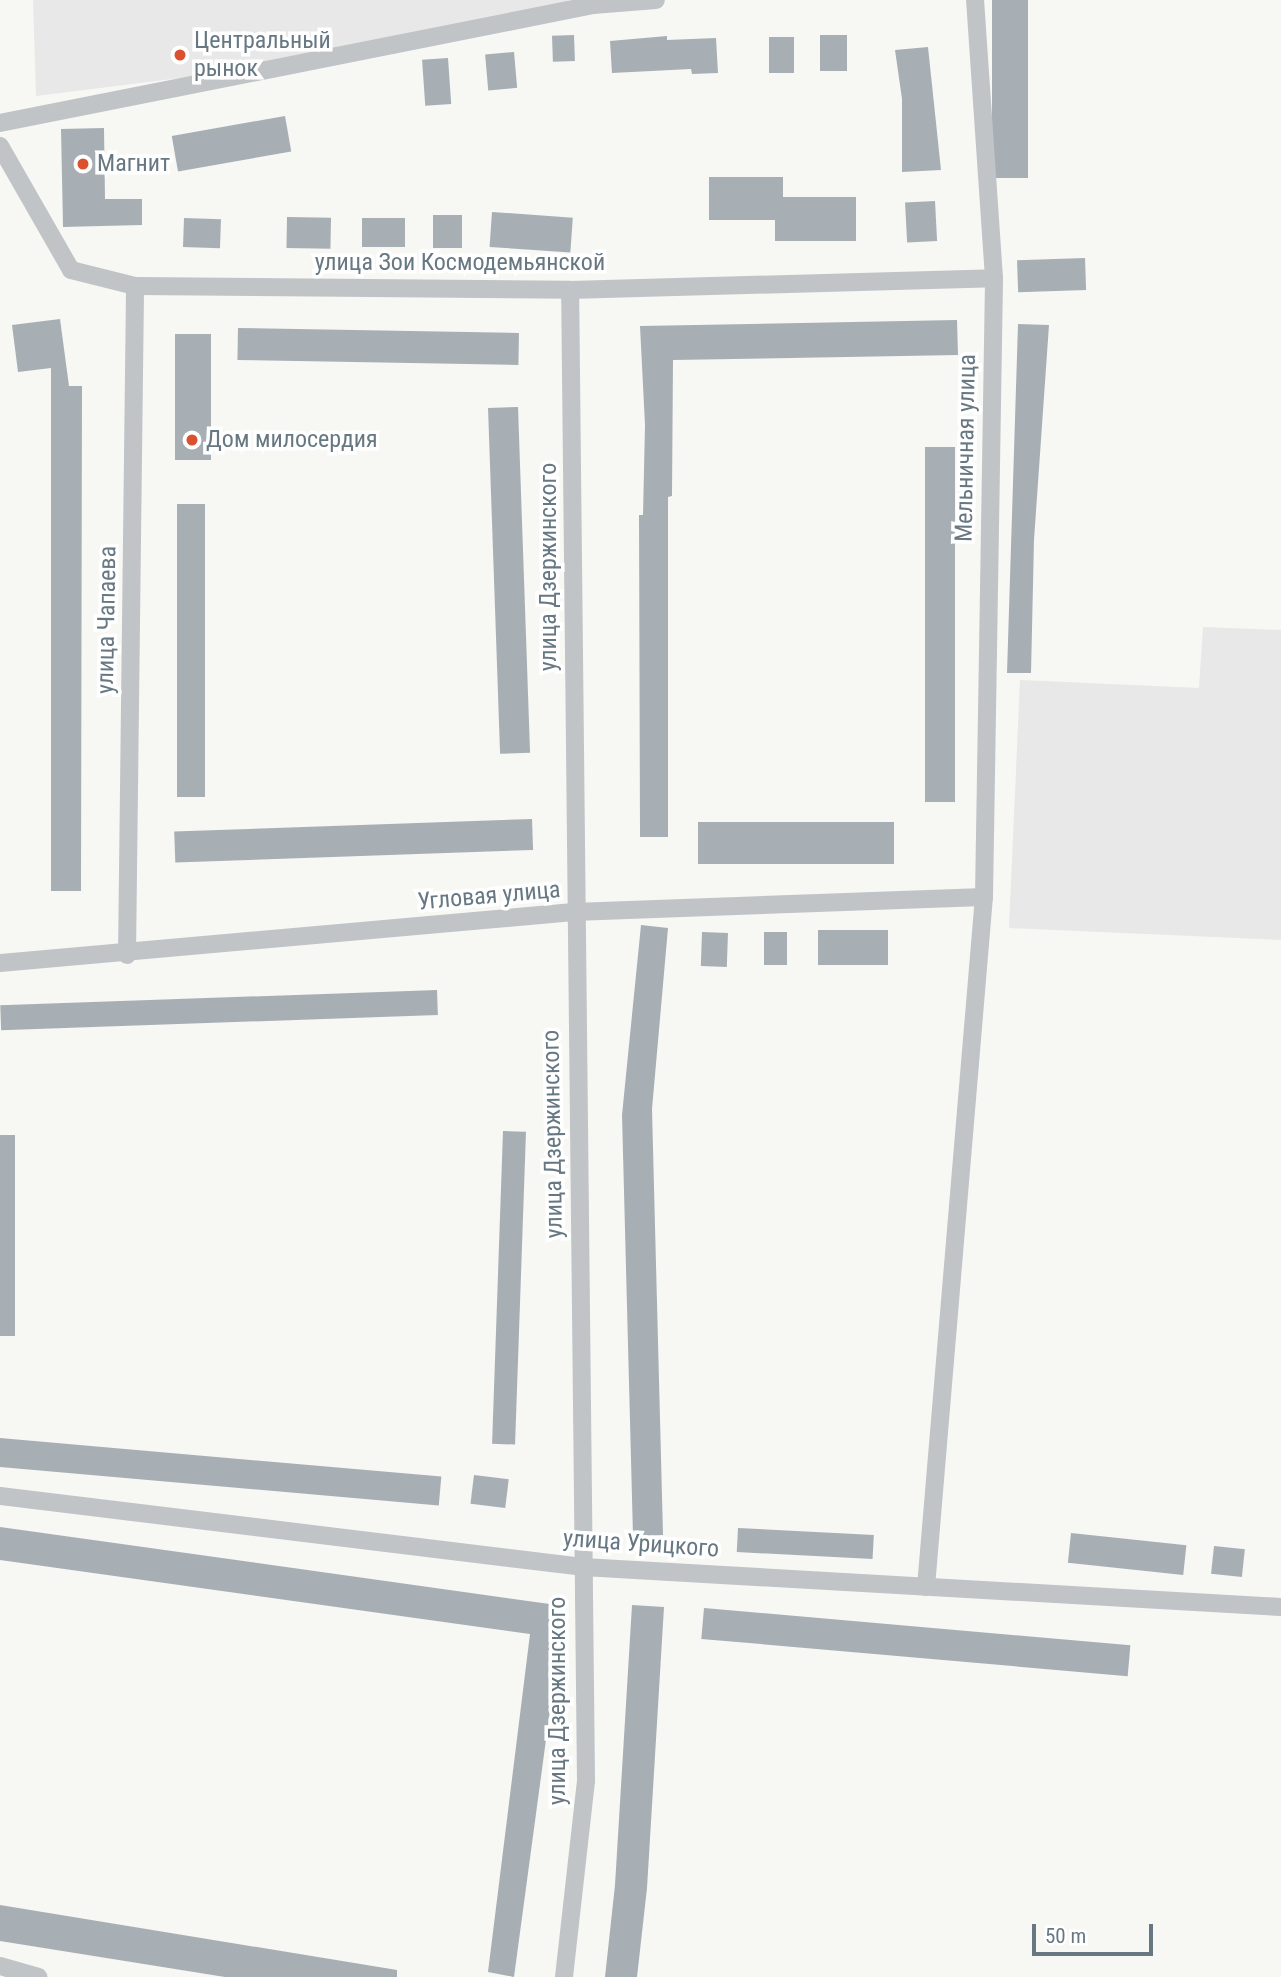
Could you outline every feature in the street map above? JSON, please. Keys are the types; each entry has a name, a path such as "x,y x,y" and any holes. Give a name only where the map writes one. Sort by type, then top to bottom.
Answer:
{"street":[{"path":"0,123 593,5 656,0"},
{"name":"Мельничная улица","path":"926,1587 984,897 994,278 975,0"},
{"name":"улица Зои Космодемьянской","path":"0,146 71,271 135,286 570,290 994,278"},
{"name":"улица Чапаева","path":"127,955 135,286"},
{"name":"улица Дзержинского","path":"564,1977 586,1780 574,912 570,290"},
{"name":"Угловая улица","path":"0,963 127,955 574,912 984,897"},
{"name":"улица Урицкого","path":"0,1496 583,1567 1281,1607"},
{"path":"0,1966 38,1977"}],"shaded area":[{"name":"Центральный рынок","path":"33,0 569,0 569,5 261,68 36,96"},
{"path":"1203,627 1281,630 1281,940 1009,928 1020,680 1199,688"}],"building":[{"path":"992,0 1028,0 1028,178 992,178"},
{"path":"574,35 575,61 553,62 552,36"},
{"path":"820,35 847,35 847,71 820,71"},
{"path":"667,36 667,40 716,38 718,73 692,74 691,69 612,73 610,41"},
{"path":"769,37 794,37 794,73 769,73"},
{"path":"928,47 941,170 902,172 902,99 895,50"},
{"path":"514,52 517,88 488,90 485,55"},
{"path":"448,58 451,104 425,106 422,60"},
{"path":"285,116 291,151 178,171 172,136"},
{"name":"Магнит","path":"104,128 105,199 142,199 142,225 63,227 61,129"},
{"path":"709,177 783,177 783,197 856,197 856,241 775,241 775,220 709,220"},
{"path":"935,201 937,241 907,243 905,203"},
{"path":"492,212 573,218 570,253 490,247"},
{"path":"433,215 462,215 462,248 433,248"},
{"path":"287,217 331,218 330,249 286,248"},
{"path":"184,218 221,219 220,248 183,247"},
{"path":"362,218 405,218 405,247 362,247"},
{"path":"1085,258 1086,290 1018,292 1017,260"},
{"path":"60,319 69,386 82,386 81,891 51,891 51,368 18,372 12,325"},
{"path":"957,320 958,355 673,360 672,496 668,497 668,837 640,837 639,515 643,515 645,425 640,326"},
{"path":"1018,324 1049,325 1034,540 1031,673 1007,673"},
{"path":"238,328 519,333 518,365 237,360"},
{"path":"175,334 211,334 211,460 175,460"},
{"path":"518,407 530,753 500,754 488,408"},
{"path":"925,447 955,447 955,802 925,802"},
{"path":"177,504 205,504 205,797 177,797"},
{"path":"532,819 533,850 175,862 174,831"},
{"path":"698,822 894,822 894,864 698,864"},
{"path":"641,925 668,928 652,1109 663,1535 633,1536 622,1115"},
{"path":"818,930 888,930 888,965 818,965"},
{"path":"702,932 728,933 727,967 701,966"},
{"path":"764,932 787,932 787,965 764,965"},
{"path":"437,990 438,1015 1,1030 0,1005"},
{"path":"503,1131 526,1132 515,1445 492,1444"},
{"path":"0,1135 15,1135 15,1336 0,1336"},
{"path":"0,1438 441,1477 439,1505 0,1467"},
{"path":"474,1475 509,1479 505,1508 470,1504"},
{"path":"0,1527 564,1606 514,1977 488,1972 530,1634 0,1560"},
{"path":"738,1528 874,1535 873,1559 737,1552"},
{"path":"1071,1533 1186,1545 1183,1575 1068,1563"},
{"path":"1214,1546 1245,1549 1242,1577 1211,1574"},
{"path":"632,1605 664,1607 647,1888 637,1977 605,1977 615,1885"},
{"path":"704,1608 1130,1645 1128,1676 701,1639"},
{"path":"0,1905 397,1970 397,1977 225,1977 0,1941"}],"place":[{"name":"Центральный рынок","path":"180,55"},
{"name":"Магнит","path":"83,164"},
{"name":"Дом милосердия","path":"192,440"}]}
